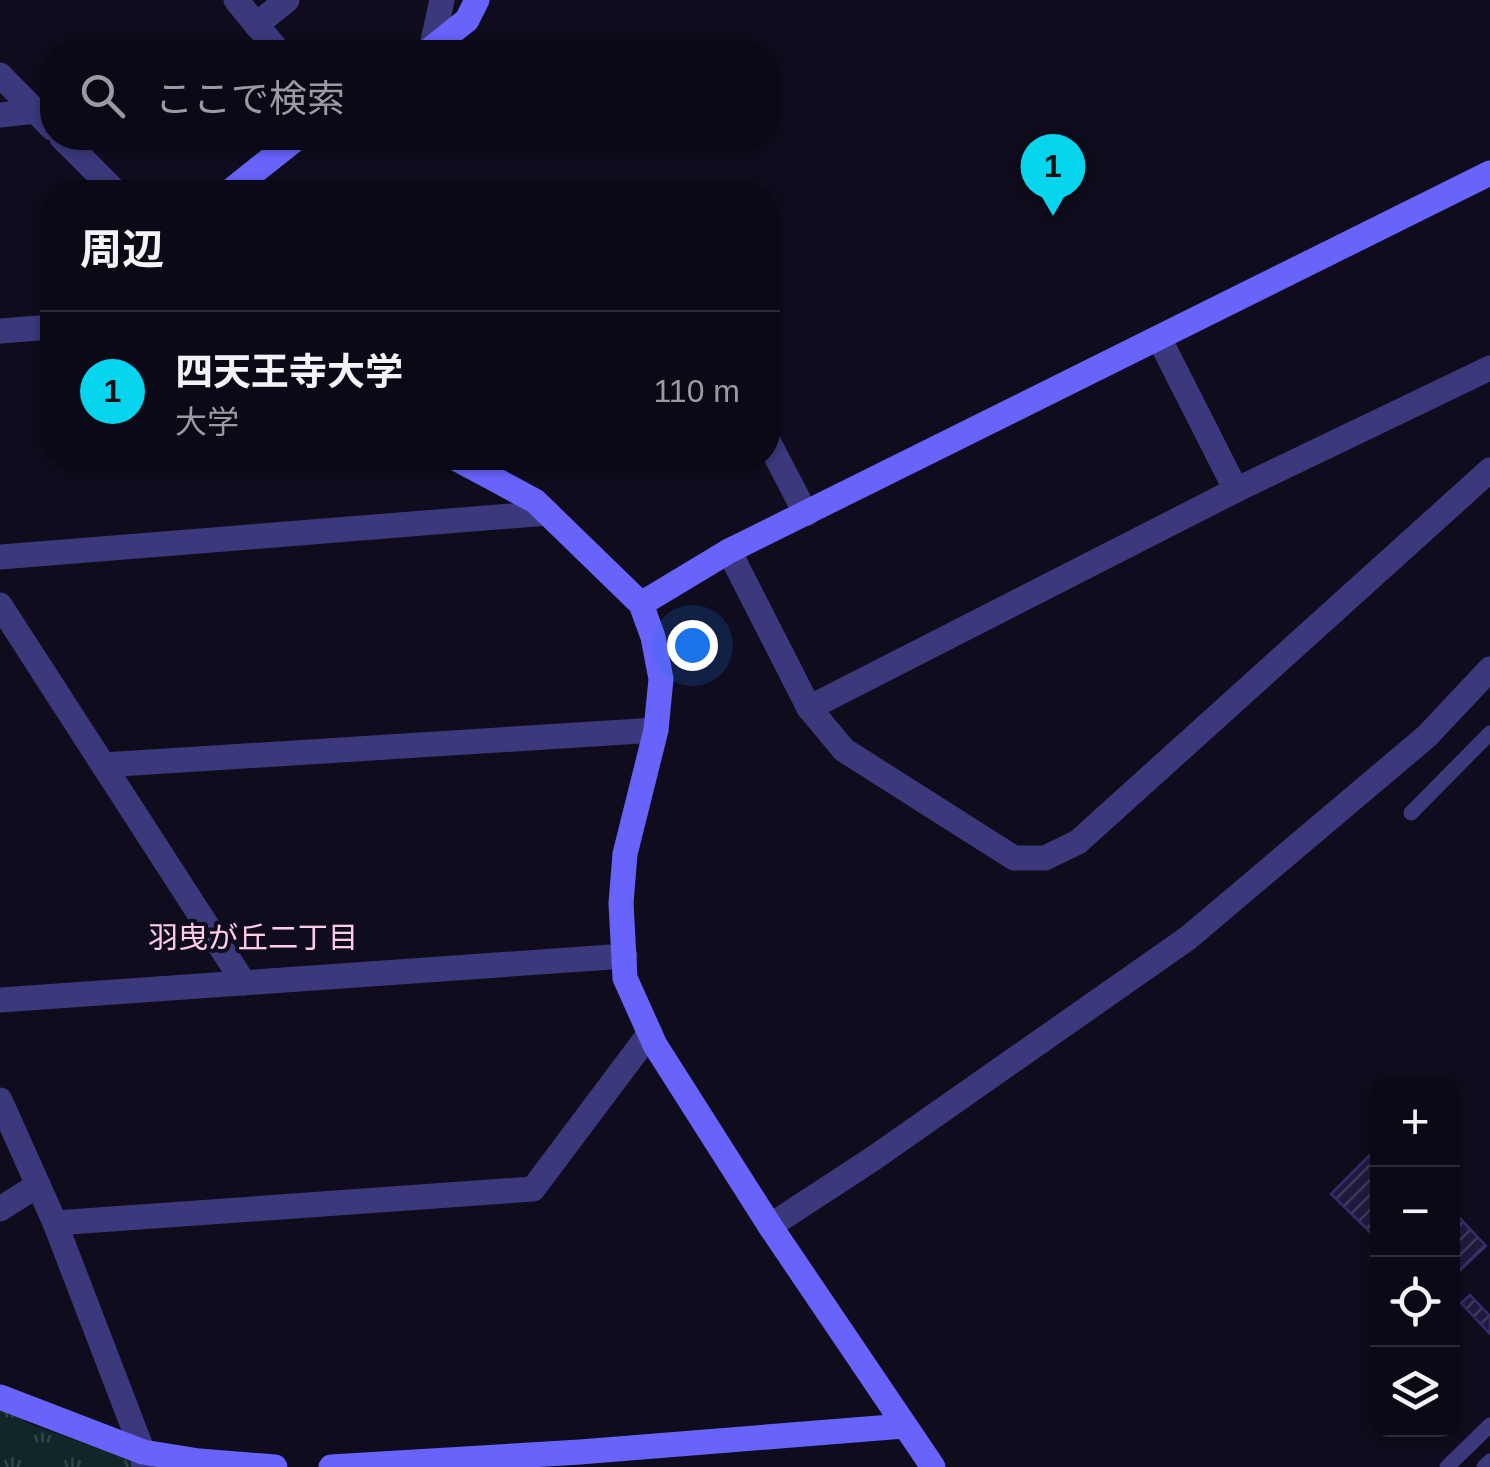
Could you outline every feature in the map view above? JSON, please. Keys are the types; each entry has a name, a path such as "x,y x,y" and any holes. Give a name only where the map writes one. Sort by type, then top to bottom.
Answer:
{"street":[{"path":"236,0 270,40"},
{"path":"256,24 287,0"},
{"path":"432,40 442,0"},
{"path":"443,40 468,20 477,0"},
{"path":"0,75 40,116"},
{"path":"0,115 40,120"},
{"path":"74,150 104,180"},
{"path":"244,180 282,150"},
{"path":"641,604 729,551 1490,174"},
{"path":"0,331 40,327"},
{"path":"1159,338 1236,490"},
{"path":"810,708 1236,490 1490,368"},
{"path":"780,463 806,514"},
{"path":"487,470 535,501 641,604 654,637 660,679 656,730 625,854 621,902 625,978 650,1033 770,1226 933,1467"},
{"path":"729,551 810,708 844,750 1014,858 1045,858 1078,842 1490,470"},
{"path":"0,557 548,513"},
{"path":"0,606 244,983"},
{"path":"770,1226 874,1158 1188,938 1427,736 1490,670"},
{"path":"103,765 656,730"},
{"path":"0,1000 625,956"},
{"path":"55,1223 533,1189 650,1033"},
{"path":"0,1100 55,1223 144,1460"},
{"path":"0,1209 38,1185"},
{"path":"0,1397 144,1460 275,1467"},
{"path":"331,1467 904,1426"}],"lane":[{"path":"1411,813 1490,732"},
{"path":"1447,1467 1490,1425"},
{"path":"1484,1467 1490,1461"}],"green space":[{"path":"0,1408 31,1424 135,1462 136,1467 0,1467"}],"building":[{"path":"1370,1155 1370,1232 1331,1194"},
{"path":"1460,1218 1486,1246 1460,1270"},
{"path":"1470,1295 1490,1316 1490,1334 1461,1303"}],"place":[{"name":"四天王寺大学","path":"1053,216"}],"district":[{"name":"羽曳が丘二丁目","path":"253,938"}]}
